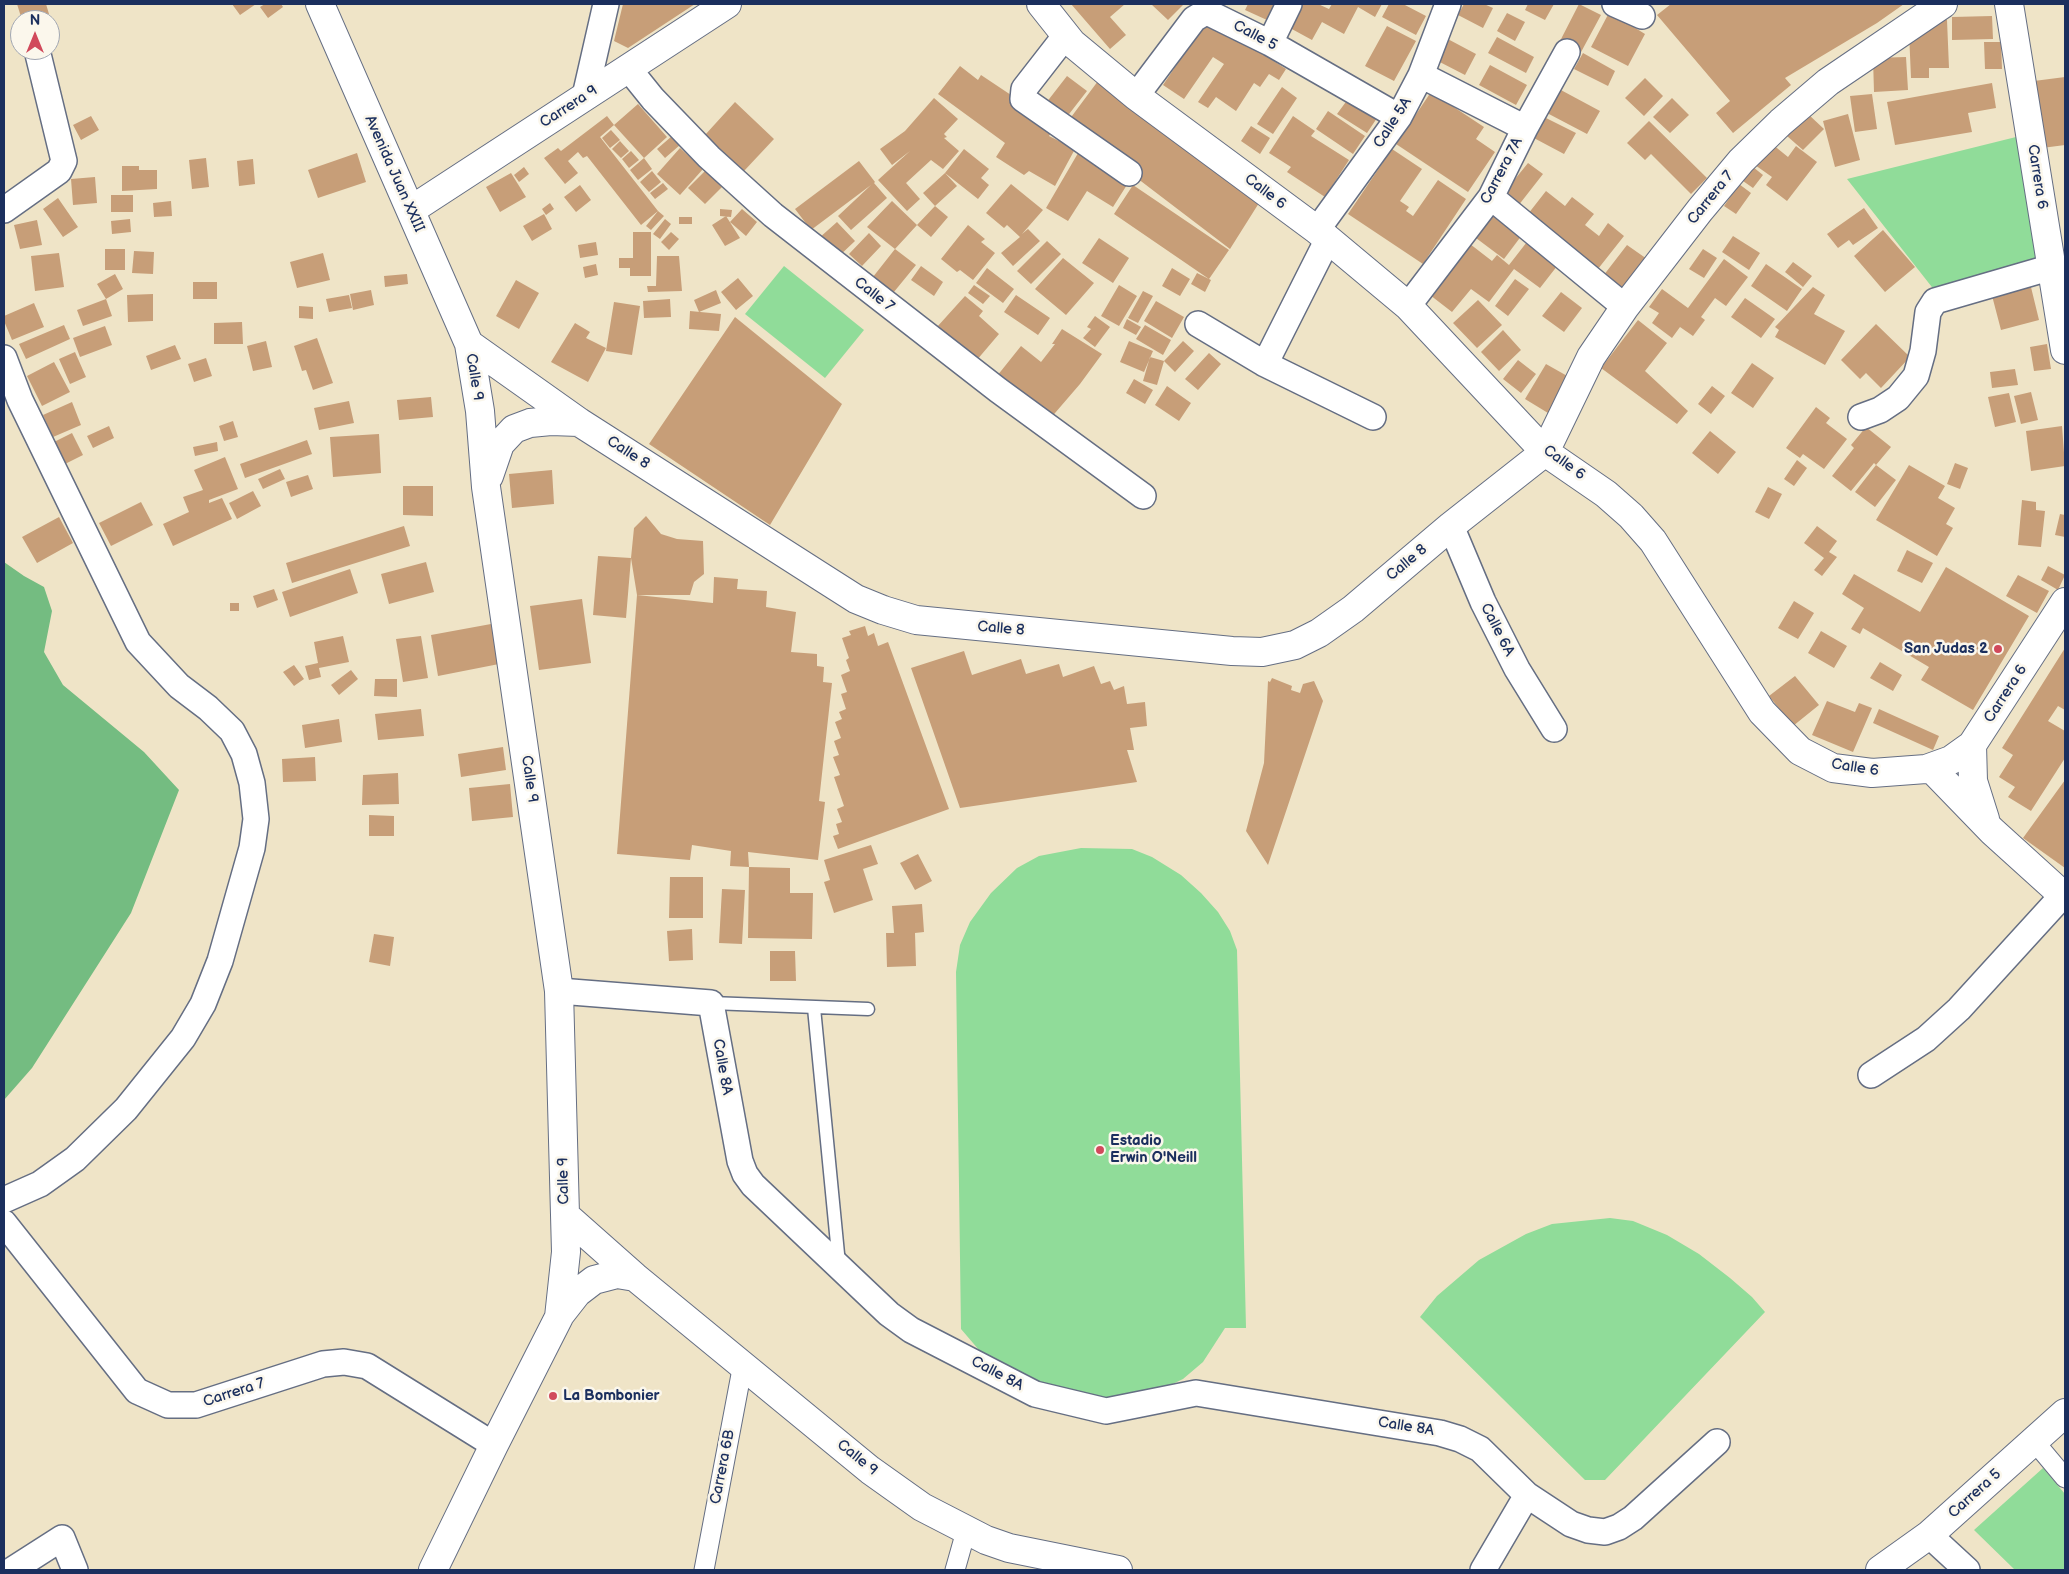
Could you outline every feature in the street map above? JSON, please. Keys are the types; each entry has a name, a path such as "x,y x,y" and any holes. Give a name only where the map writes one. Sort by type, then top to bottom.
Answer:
{"street":[{"path":"585,96 606,4"},
{"name":"Carrera 9","path":"411,210 727,4"},
{"name":"Calle 6","path":"1042,4 1072,43 1136,96 1322,235 1408,306 1545,452 1606,494 1631,516 1653,541 1762,712 1800,751 1833,768 1872,773 1904,772 1931,768"},
{"path":"1270,43 1289,4"},
{"name":"Calle 5A","path":"1266,364 1322,235 1399,117 1421,75 1448,4"},
{"path":"1615,4 1642,16"},
{"name":"Carrera 7","path":"1545,452 1591,357 1625,307 1700,210 1741,161 1781,122 1828,82 1942,4"},
{"name":"Carrera 6","path":"2009,4 2065,350"},
{"name":"Avenida Juan XXIII","path":"319,5 469,344"},
{"name":"Calle 5","path":"1136,96 1194,19 1204,12 1215,14 1270,43 1399,117"},
{"path":"1066,35 1024,89 1023,99 1128,173"},
{"name":"Carrera 7A","path":"1408,306 1490,197 1567,52"},
{"path":"4,210 59,171 64,161 39,60"},
{"name":"Calle 7","path":"628,68 653,99 709,157 773,214 998,390 1143,496"},
{"path":"1421,75 1525,128"},
{"path":"1490,197 1625,307"},
{"path":"1861,417 1880,410 1898,398 1916,376 1923,351 1928,312 1935,301 2052,267"},
{"path":"1198,324 1266,364 1373,417"},
{"name":"Calle 8","path":"469,344 579,422 856,599 916,620 1262,652 1295,645 1319,633 1353,610 1451,526 1545,452"},
{"name":"Calle 9","path":"433,1570 559,1317 566,1252 559,991 486,487 480,411 469,344"},
{"path":"4,358 20,400 138,642 179,686 208,708 232,731 244,754 252,783 256,819 252,848 220,961 203,1004 184,1038 126,1109 75,1159 40,1184 4,1200"},
{"path":"486,487 500,444 514,429 530,423 551,421 579,422"},
{"name":"Calle 6A","path":"1451,526 1483,602 1504,644 1554,729"},
{"name":"Carrera 6","path":"1931,768 1951,760 1972,745 2065,605"},
{"path":"1972,745 1973,781 1983,815 1992,831"},
{"path":"1871,1075 1926,1039 1959,1010 2064,896 1992,831 1931,768"},
{"path":"559,991 711,1003"},
{"name":"Calle 8A","path":"711,1003 740,1162 745,1174 753,1185 888,1314 911,1330 1035,1394 1106,1411 1196,1393 1440,1433 1460,1439 1480,1449 1527,1495 1570,1524 1588,1530 1605,1532 1633,1518 1717,1442"},
{"name":"Calle 9","path":"565,1215 635,1277 744,1364 870,1470 922,1507 966,1531 1009,1548 1118,1570"},
{"name":"Carrera 7","path":"4,1223 136,1391 168,1406 196,1406 323,1364 344,1362 366,1366 494,1445"},
{"path":"559,1317 577,1293 594,1280 617,1274 635,1277"},
{"name":"Carrera 6B","path":"704,1570 744,1364"},
{"name":"Carrera 5","path":"1880,1570 1929,1535 2065,1413"},
{"path":"2034,1441 2065,1478"},
{"path":"1483,1570 1527,1495"},
{"path":"956,1570 966,1531"},
{"path":"1929,1535 1966,1570"},
{"path":"12,1570 62,1538 75,1570"}],"lane":[{"path":"711,1003 868,1009"},
{"path":"814,1008 839,1266"}],"green space":[{"path":"2016,137 2037,261 1935,291 1847,179"},
{"path":"784,266 864,330 825,378 745,314"},
{"path":"4,562 44,587 52,611 44,652 63,685 144,752 179,790 131,913 32,1068 4,1100"},
{"name":"Estadio Erwin O'Neill","path":"1081,848 1132,849 1152,857 1181,875 1218,912 1230,931 1237,950 1246,1328 1225,1328 1203,1362 1183,1379 1162,1389 1134,1395 1105,1398 1076,1397 1011,1373 979,1350 961,1329 956,972 960,945 970,922 991,893 1017,868 1039,856"},
{"path":"1610,1218 1633,1221 1667,1235 1699,1254 1752,1297 1765,1312 1605,1480 1585,1480 1420,1317 1437,1296 1479,1260 1526,1234 1552,1224"},
{"path":"2043,1468 2065,1494 2065,1570 2015,1570 1974,1530"}],"building":[{"path":"17,4 46,4 48,10 19,10"},
{"path":"232,4 256,4 240,15"},
{"path":"265,4 281,4 283,7 268,18 260,7"},
{"path":"623,4 695,4 628,48 614,41"},
{"path":"1071,4 1125,4 1110,17 1126,35 1110,49"},
{"path":"1151,4 1184,4 1168,20"},
{"path":"1248,4 1275,4 1267,20 1245,10"},
{"path":"1303,4 1318,4 1329,9 1332,4 1382,4 1375,17 1358,7 1344,34 1322,22 1312,40 1290,28"},
{"path":"1389,4 1403,4 1426,16 1416,35 1382,17"},
{"path":"1464,4 1484,4 1493,8 1483,28 1458,15"},
{"path":"1528,4 1554,4 1545,20 1525,10"},
{"path":"1579,4 1601,15 1580,54 1559,43"},
{"path":"1671,4 1904,4 1877,23 1785,78 1791,85 1733,133 1716,113 1730,101 1657,15"},
{"path":"1612,7 1636,19 1632,26 1645,34 1628,66 1591,47"},
{"path":"1507,13 1525,22 1515,41 1497,31"},
{"path":"1992,16 1993,39 1952,40 1952,17"},
{"path":"1208,18 1286,69 1279,80 1269,74 1260,87 1254,83 1236,111 1216,97 1208,108 1198,102 1224,64 1213,57 1184,99 1163,85"},
{"path":"1947,20 1949,68 1929,68 1929,78 1911,78 1909,32 1928,31 1927,21"},
{"path":"1387,26 1416,41 1394,81 1365,66"},
{"path":"1444,37 1476,54 1465,75 1432,58"},
{"path":"1497,37 1534,57 1526,73 1488,53"},
{"path":"1984,42 2001,42 2002,69 1985,69"},
{"path":"1583,53 1615,71 1608,86 1574,69"},
{"path":"1906,57 1908,90 1874,92 1873,58"},
{"path":"1490,65 1527,85 1516,105 1479,85"},
{"path":"960,66 978,80 981,75 1056,125 1049,136 1075,149 1055,186 1029,171 1024,175 996,157 1005,143 938,94"},
{"path":"1067,76 1087,91 1066,118 1046,103"},
{"path":"2065,77 2065,145 2042,148 2034,81"},
{"path":"1645,78 1663,96 1644,116 1625,98"},
{"path":"1098,81 1264,195 1230,249 1066,124"},
{"path":"1992,83 1996,108 1968,113 1972,132 1895,145 1887,102"},
{"path":"1282,87 1297,98 1273,134 1257,124"},
{"path":"1559,89 1600,111 1587,134 1547,113"},
{"path":"1431,92 1484,127 1476,139 1495,152 1468,192 1396,144"},
{"path":"1872,94 1877,129 1855,132 1850,96"},
{"path":"934,98 958,119 944,134 947,137 944,138 959,151 943,169 931,160 906,183 920,199 907,211 878,180 910,151 892,165 880,149 905,131"},
{"path":"1672,98 1689,115 1670,133 1653,117"},
{"path":"1348,99 1377,118 1367,133 1337,114"},
{"path":"735,102 774,139 744,171 705,135"},
{"path":"638,104 667,137 644,158 614,125"},
{"path":"1328,111 1365,136 1353,154 1316,129"},
{"path":"1808,114 1824,129 1803,150 1787,136"},
{"path":"1848,114 1860,160 1835,167 1823,121"},
{"path":"91,116 99,130 81,140 73,125"},
{"path":"607,116 614,125 600,137 658,211 641,225 587,156 583,158 578,152 568,161 578,173 565,184 544,158 558,148 561,151"},
{"path":"1293,116 1315,131 1311,136 1349,160 1325,197 1287,172 1291,167 1269,153"},
{"path":"1544,117 1576,133 1564,154 1532,137"},
{"path":"1649,121 1707,178 1691,194 1651,154 1645,160 1627,143"},
{"path":"1251,126 1270,138 1260,154 1241,141"},
{"path":"611,130 620,140 610,148 602,138"},
{"path":"672,136 680,145 665,158 657,149"},
{"path":"620,141 629,151 621,158 612,149"},
{"path":"1772,144 1788,157 1796,146 1817,162 1787,201 1766,185 1772,177 1755,165"},
{"path":"680,148 703,169 680,195 657,174"},
{"path":"1081,148 1130,180 1113,207 1087,191 1068,221 1046,208"},
{"path":"964,149 989,169 981,178 989,185 978,199 945,173"},
{"path":"1392,149 1422,169 1400,201 1409,207 1406,211 1413,216 1438,180 1466,199 1423,264 1348,214"},
{"path":"631,151 639,160 629,168 622,159"},
{"path":"357,153 366,182 318,198 308,170"},
{"path":"206,158 209,187 192,189 189,160"},
{"path":"644,158 652,169 638,180 630,170"},
{"path":"253,159 255,184 239,186 237,161"},
{"path":"859,161 887,198 851,230 838,216 871,185 811,230 795,209"},
{"path":"1528,163 1543,174 1518,206 1503,194"},
{"path":"122,166 139,166 139,170 157,170 157,189 122,191"},
{"path":"524,167 529,174 519,182 514,175"},
{"path":"709,167 726,183 705,204 688,188"},
{"path":"1753,167 1763,175 1753,188 1743,181"},
{"path":"652,171 661,182 649,192 640,182"},
{"path":"511,173 526,197 500,212 486,187"},
{"path":"945,173 957,186 935,206 923,193"},
{"path":"95,177 97,203 73,205 71,179"},
{"path":"663,183 668,189 655,199 650,193"},
{"path":"1011,184 1043,210 1022,234 1028,229 1040,241 1013,266 1001,253 1020,237 1007,225 1004,228 986,213"},
{"path":"1739,184 1751,193 1736,214 1724,206"},
{"path":"580,185 591,200 576,212 564,197"},
{"path":"1133,185 1229,250 1209,279 1114,214"},
{"path":"1546,191 1565,206 1572,197 1594,214 1585,225 1599,236 1608,223 1624,236 1594,274 1528,214"},
{"path":"111,195 133,195 133,212 111,212"},
{"path":"58,198 78,227 63,237 43,209"},
{"path":"171,201 172,216 154,217 153,203"},
{"path":"892,201 917,225 895,249 867,227"},
{"path":"550,203 554,209 546,215 542,209"},
{"path":"935,206 948,217 931,237 917,225"},
{"path":"1864,208 1878,228 1853,245 1849,240 1838,248 1827,234"},
{"path":"720,209 732,210 731,217 720,216"},
{"path":"742,209 757,222 746,236 730,222"},
{"path":"1497,209 1525,231 1504,259 1476,238"},
{"path":"658,211 664,216 651,230 646,226"},
{"path":"544,214 552,229 532,241 523,226"},
{"path":"726,216 740,238 725,246 712,225"},
{"path":"679,217 692,217 692,224 679,224"},
{"path":"130,219 131,232 112,234 111,221"},
{"path":"665,219 671,224 660,239 653,234"},
{"path":"37,220 42,245 20,249 14,225"},
{"path":"837,222 855,241 837,258 818,239"},
{"path":"968,225 985,239 981,242 995,253 973,280 960,270 957,272 941,259"},
{"path":"1883,230 1915,267 1885,292 1854,256"},
{"path":"633,232 651,232 651,276 630,276 630,268 619,268 619,258 633,258"},
{"path":"671,232 679,239 669,250 661,242"},
{"path":"869,233 881,246 862,266 849,254"},
{"path":"1733,236 1760,253 1749,270 1722,252"},
{"path":"1099,238 1129,258 1113,283 1082,263"},
{"path":"1530,238 1561,261 1540,288 1514,269 1489,302 1471,289 1452,312 1430,295 1470,244 1492,261 1497,255 1509,265"},
{"path":"1047,241 1061,254 1031,284 1017,271"},
{"path":"596,242 598,255 580,258 578,245"},
{"path":"1627,245 1647,259 1619,295 1600,280"},
{"path":"105,249 125,249 125,270 105,270"},
{"path":"895,249 916,265 889,298 869,282"},
{"path":"1703,249 1717,258 1704,278 1689,269"},
{"path":"134,251 154,252 153,274 132,273"},
{"path":"59,253 64,287 35,291 31,256"},
{"path":"323,253 330,280 297,288 290,262"},
{"path":"657,256 679,256 682,291 648,292 647,286 656,286"},
{"path":"1063,258 1094,283 1066,315 1035,289"},
{"path":"1724,259 1748,277 1726,306 1715,298 1701,317 1705,320 1693,336 1680,327 1672,338 1652,323 1659,313 1649,307 1662,289 1688,308"},
{"path":"1793,262 1812,276 1803,287 1785,272"},
{"path":"596,264 598,275 585,278 583,267"},
{"path":"1766,264 1802,289 1787,311 1751,286"},
{"path":"921,266 943,282 934,296 911,280"},
{"path":"987,268 1014,289 1003,303 976,283"},
{"path":"1172,268 1190,279 1180,296 1162,286"},
{"path":"1197,273 1211,280 1205,292 1191,284"},
{"path":"115,274 123,289 106,299 97,284"},
{"path":"407,274 408,284 385,287 384,276"},
{"path":"738,278 753,296 736,310 721,292"},
{"path":"1515,279 1529,289 1508,316 1495,306"},
{"path":"2029,279 2039,320 2001,330 1990,288"},
{"path":"516,280 539,293 519,329 496,316"},
{"path":"193,282 217,282 217,299 193,299"},
{"path":"974,285 990,296 983,304 968,293"},
{"path":"1119,285 1137,296 1119,326 1101,316"},
{"path":"1813,287 1825,295 1814,314 1845,331 1825,365 1775,337 1779,330 1775,327"},
{"path":"371,290 374,305 353,310 350,294"},
{"path":"716,290 721,303 699,312 694,300"},
{"path":"1143,291 1153,296 1138,323 1128,318"},
{"path":"1561,292 1582,308 1564,332 1542,316"},
{"path":"153,294 153,321 128,322 127,295"},
{"path":"349,295 352,308 329,312 326,299"},
{"path":"1016,295 1050,318 1038,335 1004,312"},
{"path":"965,296 983,311 979,316 999,334 976,361 937,327"},
{"path":"1745,298 1775,319 1761,338 1731,317"},
{"path":"106,299 112,316 83,326 77,310"},
{"path":"670,299 671,317 644,318 643,301"},
{"path":"1478,300 1502,325 1477,348 1453,323"},
{"path":"1156,301 1184,317 1172,338 1144,321"},
{"path":"614,302 640,306 632,355 606,351"},
{"path":"34,303 44,327 12,340 4,321 4,316"},
{"path":"299,306 313,307 313,319 299,318"},
{"path":"690,311 721,314 719,331 689,329"},
{"path":"1095,316 1110,327 1095,347 1083,338 1091,329 1087,327"},
{"path":"735,317 842,404 770,525 649,444"},
{"path":"1127,319 1141,327 1136,335 1123,328"},
{"path":"1638,320 1667,343 1645,371 1688,411 1677,424 1601,368"},
{"path":"242,322 243,344 214,344 214,323"},
{"path":"575,323 590,332 586,338 606,348 588,382 551,362"},
{"path":"1876,324 1910,357 1881,388 1866,373 1860,379 1841,360"},
{"path":"64,325 70,339 26,359 19,344"},
{"path":"1145,325 1171,340 1163,355 1136,339"},
{"path":"105,326 112,345 80,357 73,338"},
{"path":"1062,329 1102,354 1080,384 1049,420 997,376 1021,346 1041,362 1055,344 1052,344"},
{"path":"1503,330 1521,350 1499,371 1481,352"},
{"path":"317,338 333,383 313,390 306,370 302,371 294,346"},
{"path":"266,341 272,367 253,371 247,346"},
{"path":"1129,341 1153,351 1144,372 1120,362"},
{"path":"1183,341 1194,351 1175,372 1164,361"},
{"path":"2047,344 2051,369 2034,371 2030,347"},
{"path":"175,345 181,359 151,370 146,356"},
{"path":"75,352 86,377 70,384 59,359"},
{"path":"1209,353 1221,364 1198,390 1185,379"},
{"path":"1150,357 1164,361 1157,385 1143,381"},
{"path":"206,358 212,376 194,382 188,364"},
{"path":"1518,360 1536,374 1521,393 1503,379"},
{"path":"54,362 70,392 42,406 27,376"},
{"path":"1752,363 1774,378 1753,408 1731,393"},
{"path":"1546,364 1569,377 1548,413 1525,399"},
{"path":"2015,369 2018,385 1992,388 1990,372"},
{"path":"1134,379 1153,390 1145,404 1126,393"},
{"path":"1167,386 1191,403 1179,421 1155,405"},
{"path":"1712,386 1725,396 1711,414 1698,404"},
{"path":"2031,392 2038,420 2021,424 2014,396"},
{"path":"2009,393 2016,422 1995,427 1988,397"},
{"path":"431,397 433,417 399,420 397,400"},
{"path":"349,401 354,423 319,430 314,408"},
{"path":"72,402 81,425 53,437 43,415"},
{"path":"1816,407 1830,418 1826,423 1847,439 1824,469 1803,454 1800,458 1786,448"},
{"path":"233,421 238,437 224,441 219,426"},
{"path":"109,426 114,438 93,448 87,436"},
{"path":"2062,426 2065,466 2031,471 2026,431"},
{"path":"1866,427 1891,447 1876,465 1874,463 1851,491 1832,476 1854,448 1851,445"},
{"path":"1710,431 1736,452 1718,474 1692,453"},
{"path":"72,433 83,455 63,465 52,443"},
{"path":"379,434 381,473 333,477 330,437"},
{"path":"307,440 312,454 245,478 240,464"},
{"path":"217,442 218,451 195,456 193,447"},
{"path":"225,457 238,489 209,500 209,503 222,498 232,519 173,546 163,524 189,512 183,497 203,490 194,470"},
{"path":"1797,460 1807,468 1794,486 1784,479"},
{"path":"1955,463 1968,468 1960,489 1947,484"},
{"path":"1876,465 1896,480 1875,507 1855,492"},
{"path":"1909,465 1945,486 1938,498 1955,508 1946,524 1953,528 1937,556 1876,520"},
{"path":"280,469 285,479 263,489 258,479"},
{"path":"552,470 554,504 512,508 509,474"},
{"path":"308,475 313,489 291,497 286,482"},
{"path":"403,486 433,486 433,516 403,515"},
{"path":"1768,487 1782,494 1769,519 1755,512"},
{"path":"253,491 261,506 237,519 229,503"},
{"path":"2022,500 2036,502 2036,510 2045,511 2041,547 2018,545"},
{"path":"141,502 153,525 111,546 99,523"},
{"path":"2060,514 2065,515 2065,537 2055,535"},
{"path":"646,516 661,534 677,539 703,541 704,574 694,582 690,595 637,595 631,558 634,528"},
{"path":"59,517 73,543 37,563 22,537"},
{"path":"404,526 410,546 292,583 286,563"},
{"path":"1817,526 1837,541 1829,552 1837,557 1822,576 1814,570 1824,558 1804,543"},
{"path":"1907,550 1933,563 1922,583 1897,571"},
{"path":"598,556 631,558 626,618 593,615"},
{"path":"426,562 434,592 389,604 381,574"},
{"path":"2048,566 2065,575 2058,590 2041,580"},
{"path":"1946,567 2029,616 1973,710 1921,680 1929,667 1863,628 1860,634 1851,629 1864,608 1842,594 1854,574 1920,612"},
{"path":"350,569 358,593 290,617 282,592"},
{"path":"2018,575 2049,591 2037,613 2006,596"},
{"path":"714,577 738,579 737,589 767,591 766,607 796,612 791,652 817,654 817,666 824,667 823,682 832,683 819,801 825,802 818,860 748,852 749,867 730,866 731,851 692,845 690,860 617,854 637,595 713,603"},
{"path":"274,589 278,600 257,608 253,596"},
{"path":"582,599 591,663 539,670 530,606"},
{"path":"1794,601 1814,613 1798,639 1778,628"},
{"path":"230,603 239,603 239,611 230,611"},
{"path":"491,624 499,664 438,676 431,635"},
{"path":"865,626 868,636 874,633 878,646 888,642 949,809 838,849 833,836 839,834 836,824 842,822 837,809 844,806 834,777 840,775 833,757 839,755 834,741 841,738 835,722 842,719 839,712 846,709 841,694 847,692 841,675 850,671 846,660 849,658 842,638 851,635 849,631"},
{"path":"1821,631 1847,646 1834,668 1808,653"},
{"path":"343,636 349,662 319,668 321,677 309,680 305,666 318,663 314,642"},
{"path":"421,636 428,678 403,682 396,639"},
{"path":"2065,648 2065,710 2058,706 2048,721 2065,731 2065,758 2031,811 2008,797 2015,787 1999,777 2013,755 2002,748"},
{"path":"964,651 972,675 1021,659 1026,674 1059,664 1063,677 1094,666 1101,684 1110,681 1114,690 1124,686 1127,704 1145,702 1147,726 1130,728 1134,750 1127,750 1137,782 960,808 911,668"},
{"path":"1880,662 1902,675 1893,691 1870,678"},
{"path":"294,665 304,679 294,686 283,672"},
{"path":"351,670 358,679 339,695 331,685"},
{"path":"1795,676 1819,705 1793,726 1769,696"},
{"path":"1272,678 1292,686 1291,690 1300,693 1303,684 1314,681 1323,701 1268,865 1246,831 1264,763 1268,681 1270,682"},
{"path":"375,679 397,679 397,697 374,696"},
{"path":"1827,701 1855,712 1859,703 1872,708 1853,752 1812,735"},
{"path":"421,709 424,736 378,740 375,714"},
{"path":"1879,709 1939,736 1933,750 1873,723"},
{"path":"339,719 342,742 305,748 302,725"},
{"path":"503,747 506,770 461,777 458,754"},
{"path":"315,757 316,781 283,782 282,759"},
{"path":"398,773 399,804 362,805 363,775"},
{"path":"2065,780 2065,868 2023,838"},
{"path":"510,784 513,817 472,821 469,788"},
{"path":"369,815 394,816 394,836 369,836"},
{"path":"871,845 878,864 863,869 873,900 834,913 824,882 830,880 824,860"},
{"path":"918,854 932,881 915,890 900,863"},
{"path":"749,867 790,868 790,893 813,893 812,939 748,938"},
{"path":"670,877 703,877 703,918 669,918"},
{"path":"722,889 745,890 742,944 719,943"},
{"path":"922,904 924,932 915,933 916,966 887,967 886,933 894,933 892,906"},
{"path":"692,929 693,960 669,961 667,931"},
{"path":"374,934 394,937 390,966 369,962"},
{"path":"770,951 795,951 796,981 770,981"}],"place":[{"name":"San Judas 2","path":"1998,649"},
{"name":"Estadio Erwin O'Neill","path":"1100,1150"},
{"name":"La Bombonier","path":"553,1396"}]}
